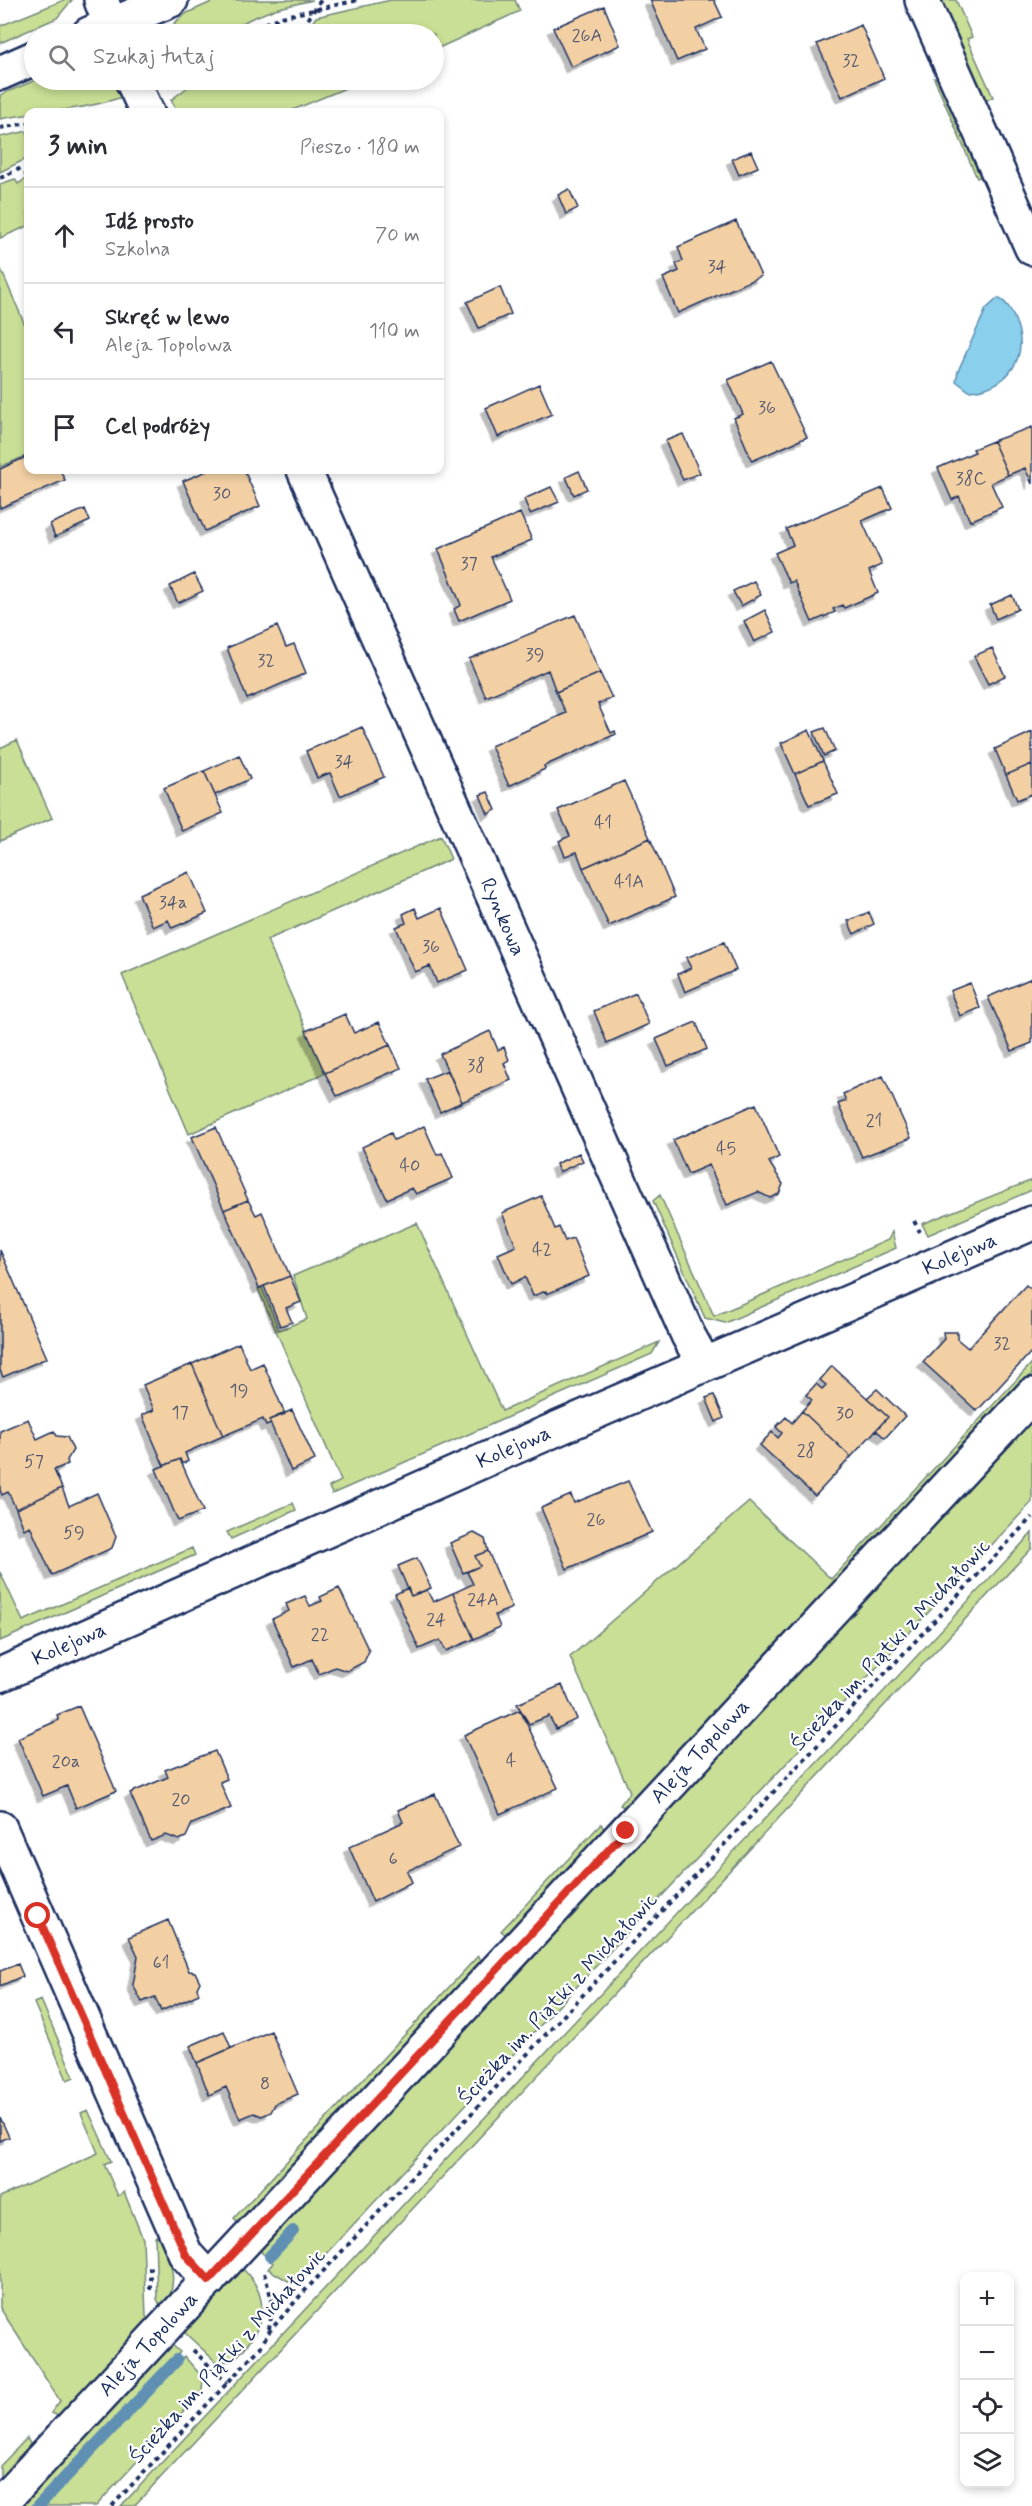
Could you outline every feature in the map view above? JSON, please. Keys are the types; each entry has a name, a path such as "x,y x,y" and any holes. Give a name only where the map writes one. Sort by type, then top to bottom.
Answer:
{"street":[{"path":"104,24 171,0"},
{"path":"922,0 1032,248"},
{"path":"0,73 24,62"},
{"path":"137,90 145,108"},
{"name":"Rynkowa","path":"306,474 688,1335 704,1364"},
{"name":"Kolejowa","path":"0,1675 704,1364 1032,1223"},
{"name":"Aleja Topolowa","path":"0,2504 1032,1395"},
{"path":"0,1828 186,2255 209,2280"}],"path":[{"path":"305,24 321,0"},
{"path":"264,24 280,17 359,0"},
{"path":"0,128 24,124"},
{"path":"0,178 24,167"},
{"name":"Ścieżka im. Piątki z Michałowic","path":"112,2506 260,2348 268,2332 1032,1518"},
{"path":"264,2272 273,2303 268,2332"},
{"path":"185,2343 227,2383"}],"green space":[{"path":"64,0 72,0 57,18 43,24 24,24 24,32 0,43 0,26"},
{"path":"216,0 313,0 275,9 241,24 174,24 187,13"},
{"path":"391,0 515,0 520,11 444,45 444,24 311,24 316,17"},
{"path":"941,0 956,0 972,37 967,39 993,97 985,101"},
{"path":"934,78 944,79 985,175 977,178"},
{"path":"24,85 24,90 121,90 125,96 78,108 24,108 24,116 0,119 0,95"},
{"path":"184,90 341,90 298,108 175,108 171,100"},
{"path":"24,132 24,160 0,172 0,137"},
{"path":"15,179 18,184 24,180 24,228 0,238 0,184"},
{"path":"0,267 24,323 24,457 0,467"},
{"path":"17,740 52,818 0,841 0,748"},
{"path":"441,836 451,859 267,940 325,1073 189,1134 122,975"},
{"path":"1032,1180 1032,1190 928,1235 922,1224"},
{"path":"660,1195 714,1316 888,1240 892,1232 896,1248 725,1323 705,1318 653,1201"},
{"path":"417,1223 502,1411 659,1342 652,1354 332,1494 329,1487 341,1481 258,1289 262,1288 279,1330 307,1319 293,1276"},
{"path":"1032,1363 1032,1374 627,1809 620,1805 630,1792 570,1657 749,1502 831,1579"},
{"path":"1032,1417 1032,1502 304,2277 288,2281 268,2269 273,2263 259,2250"},
{"path":"293,1503 296,1510 231,1539 227,1532"},
{"path":"1032,1533 1032,1548 134,2506 121,2506"},
{"path":"192,1548 195,1555 0,1641 0,1572 23,1621"},
{"path":"601,1824 606,1832 509,1937 501,1931"},
{"path":"478,1956 484,1964 239,2225 234,2218"},
{"path":"41,2000 74,2077 67,2080 34,2003"},
{"path":"88,2110 111,2161 104,2164 118,2196 124,2192 143,2239 146,2316 149,2322 62,2417 51,2413 60,2401 0,2308 0,2197 98,2153 81,2113"},
{"path":"160,2234 168,2253 173,2282 168,2300 162,2309 157,2299 155,2237"},
{"path":"242,2268 259,2292 262,2304 261,2316 257,2328 243,2350 232,2361 216,2362 183,2331"},
{"path":"171,2344 180,2352 33,2506 19,2506"},
{"path":"184,2356 203,2378 202,2391 96,2506 42,2506"},
{"path":"27,2438 32,2448 0,2482 0,2466"}],"water":[{"path":"998,298 1009,307 1015,320 1019,333 1018,358 1013,368 995,384 969,391 956,381 958,371 986,309"}],"building":[{"path":"650,0 714,0 722,17 696,29 705,49 677,61"},
{"path":"604,6 620,45 571,67 553,28"},
{"path":"861,25 884,78 842,97 817,44"},
{"path":"751,151 758,167 739,175 732,159"},
{"path":"569,189 578,208 566,214 558,195"},
{"path":"736,221 761,276 678,313 663,278 679,271 676,264 683,261 678,247"},
{"path":"500,287 511,314 479,328 467,302"},
{"path":"771,361 807,437 752,461 734,418 743,414 728,380"},
{"path":"539,384 552,414 498,437 486,408"},
{"path":"1032,427 1032,484 1025,468 1008,475 993,441"},
{"path":"683,434 700,473 683,480 665,441"},
{"path":"993,441 1008,475 991,483 1002,507 970,521 959,496 952,500 938,468 975,452 973,449"},
{"path":"24,458 24,474 62,474 65,480 0,508 0,469"},
{"path":"579,471 587,489 574,495 566,477"},
{"path":"200,474 246,474 260,506 205,531 183,481"},
{"path":"551,487 559,502 530,514 524,499"},
{"path":"883,488 892,508 862,521 882,565 869,571 878,593 844,608 842,605 833,609 835,612 812,622 794,581 789,583 775,553 793,545 786,529"},
{"path":"85,509 90,521 55,537 50,524"},
{"path":"520,513 532,540 491,557 510,599 459,621 454,609 461,605 438,549"},
{"path":"194,574 203,591 178,603 170,586"},
{"path":"754,581 761,595 741,606 733,591"},
{"path":"1012,595 1018,609 996,619 990,605"},
{"path":"765,610 775,632 754,642 744,621"},
{"path":"575,615 600,673 556,692 548,670 486,697 469,659"},
{"path":"277,626 286,647 294,644 306,673 247,699 227,648"},
{"path":"992,648 1005,676 988,684 974,656"},
{"path":"600,673 612,698 598,704 611,733 615,731 616,734 544,766 545,769 509,786 491,746 566,713 556,692"},
{"path":"362,727 384,777 340,796 330,773 317,778 306,751"},
{"path":"825,728 835,751 824,756 814,732"},
{"path":"809,730 823,761 795,774 781,743"},
{"path":"1032,732 1032,764 1006,775 995,749"},
{"path":"239,755 250,779 215,795 204,771"},
{"path":"823,761 838,794 809,805 795,774"},
{"path":"1032,764 1032,794 1017,800 1006,775"},
{"path":"204,771 223,813 182,831 164,788"},
{"path":"624,781 650,838 583,868 577,852 565,856 559,841 570,836 558,810"},
{"path":"488,792 496,810 488,814 480,795"},
{"path":"650,838 675,897 609,926 583,868"},
{"path":"189,872 207,913 172,928 168,920 153,927 139,894"},
{"path":"415,908 419,918 441,908 468,970 437,983 430,966 415,972 396,927 406,923 403,914"},
{"path":"869,912 874,924 854,934 848,921"},
{"path":"724,942 736,970 685,992 678,974 691,968 686,958"},
{"path":"1032,978 1032,1043 1012,1051 988,997"},
{"path":"970,983 980,1008 960,1016 950,991"},
{"path":"636,993 649,1024 607,1043 594,1011"},
{"path":"345,1014 354,1033 379,1022 390,1045 325,1073 306,1031"},
{"path":"696,1022 707,1049 668,1066 656,1039"},
{"path":"490,1031 498,1050 504,1047 509,1060 504,1063 511,1080 462,1102 440,1054"},
{"path":"390,1045 401,1068 337,1096 325,1073"},
{"path":"448,1070 462,1102 440,1112 425,1079"},
{"path":"883,1076 911,1138 862,1157 838,1104 846,1101 843,1094"},
{"path":"756,1104 779,1157 769,1162 783,1184 779,1194 770,1198 758,1192 727,1205 709,1165 688,1174 673,1140"},
{"path":"424,1126 437,1155 442,1153 453,1178 416,1194 412,1188 387,1199 362,1147 391,1133 394,1140"},
{"path":"216,1127 248,1200 224,1210 192,1137"},
{"path":"579,1153 583,1161 559,1172 556,1164"},
{"path":"541,1196 555,1229 559,1227 565,1241 573,1238 589,1276 547,1294 546,1291 533,1296 525,1277 511,1284 498,1254 516,1246 502,1213"},
{"path":"248,1200 256,1215 262,1212 290,1276 259,1288 224,1210"},
{"path":"0,1250 47,1358 3,1377 0,1370"},
{"path":"290,1276 301,1302 286,1308 292,1322 280,1326 264,1286"},
{"path":"1026,1285 1032,1290 1032,1351 977,1411 923,1362 944,1339 943,1332 957,1332 957,1339 968,1348"},
{"path":"239,1343 250,1369 263,1363 285,1414 269,1420 271,1424 266,1426 263,1419 223,1436 192,1364"},
{"path":"192,1364 223,1436 185,1453 188,1461 182,1464 180,1459 164,1466 142,1415 154,1410 143,1385"},
{"path":"832,1366 888,1417 851,1457 802,1411 812,1400 806,1395 816,1384 822,1389 826,1385 820,1380"},
{"path":"877,1389 905,1416 885,1438 876,1430 888,1417 867,1398"},
{"path":"714,1395 724,1418 716,1422 706,1398"},
{"path":"292,1410 315,1460 291,1471 269,1420"},
{"path":"802,1411 851,1457 815,1496 760,1445 772,1432 778,1438 782,1433 776,1427 786,1417 792,1423"},
{"path":"28,1419 37,1439 54,1431 57,1436 67,1437 73,1450 67,1460 68,1464 54,1470 62,1488 16,1509 8,1492 2,1495 0,1490 0,1431"},
{"path":"180,1459 203,1511 178,1521 156,1469"},
{"path":"628,1481 652,1532 567,1569 541,1508 571,1495 574,1503"},
{"path":"62,1488 69,1506 97,1493 116,1537 112,1548 52,1575 30,1526 24,1529 16,1509"},
{"path":"474,1533 485,1539 488,1551 475,1556 480,1566 463,1573 450,1543"},
{"path":"488,1551 512,1608 495,1615 500,1627 474,1639 453,1593 473,1584 467,1572 480,1566 475,1556"},
{"path":"417,1558 431,1588 411,1596 398,1566"},
{"path":"339,1588 369,1651 364,1662 347,1671 335,1667 319,1674 312,1659 294,1667 272,1619 289,1611 286,1604 305,1596 310,1606 322,1601 320,1597"},
{"path":"408,1588 411,1596 427,1590 433,1602 453,1593 474,1639 446,1651 440,1640 419,1649 395,1594"},
{"path":"562,1685 577,1719 556,1729 549,1716 529,1724 517,1704"},
{"path":"79,1706 116,1791 76,1808 67,1786 43,1796 18,1738 59,1720 57,1715"},
{"path":"520,1710 558,1788 500,1814 464,1735"},
{"path":"215,1751 227,1779 220,1782 231,1808 192,1824 186,1837 179,1840 166,1835 151,1841 130,1793 168,1777 165,1770"},
{"path":"435,1794 459,1847 407,1871 412,1882 373,1902 349,1847 403,1822 398,1810"},
{"path":"168,1920 189,1971 195,1972 200,1982 197,1988 199,1994 161,2011 155,1997 142,2002 133,1985 138,1956 129,1937"},
{"path":"18,1964 23,1976 0,1986 0,1971"},
{"path":"224,2031 231,2048 197,2063 190,2046"},
{"path":"271,2031 298,2094 275,2104 271,2112 262,2116 254,2113 240,2119 226,2087 209,2095 197,2063"},
{"path":"0,2117 9,2137 0,2141"}],"waterway":[{"path":"270,2256 293,2231"},
{"path":"38,2506 177,2360"}],"route":[{"path":"38,1916 186,2255 209,2280 626,1831"}]}
